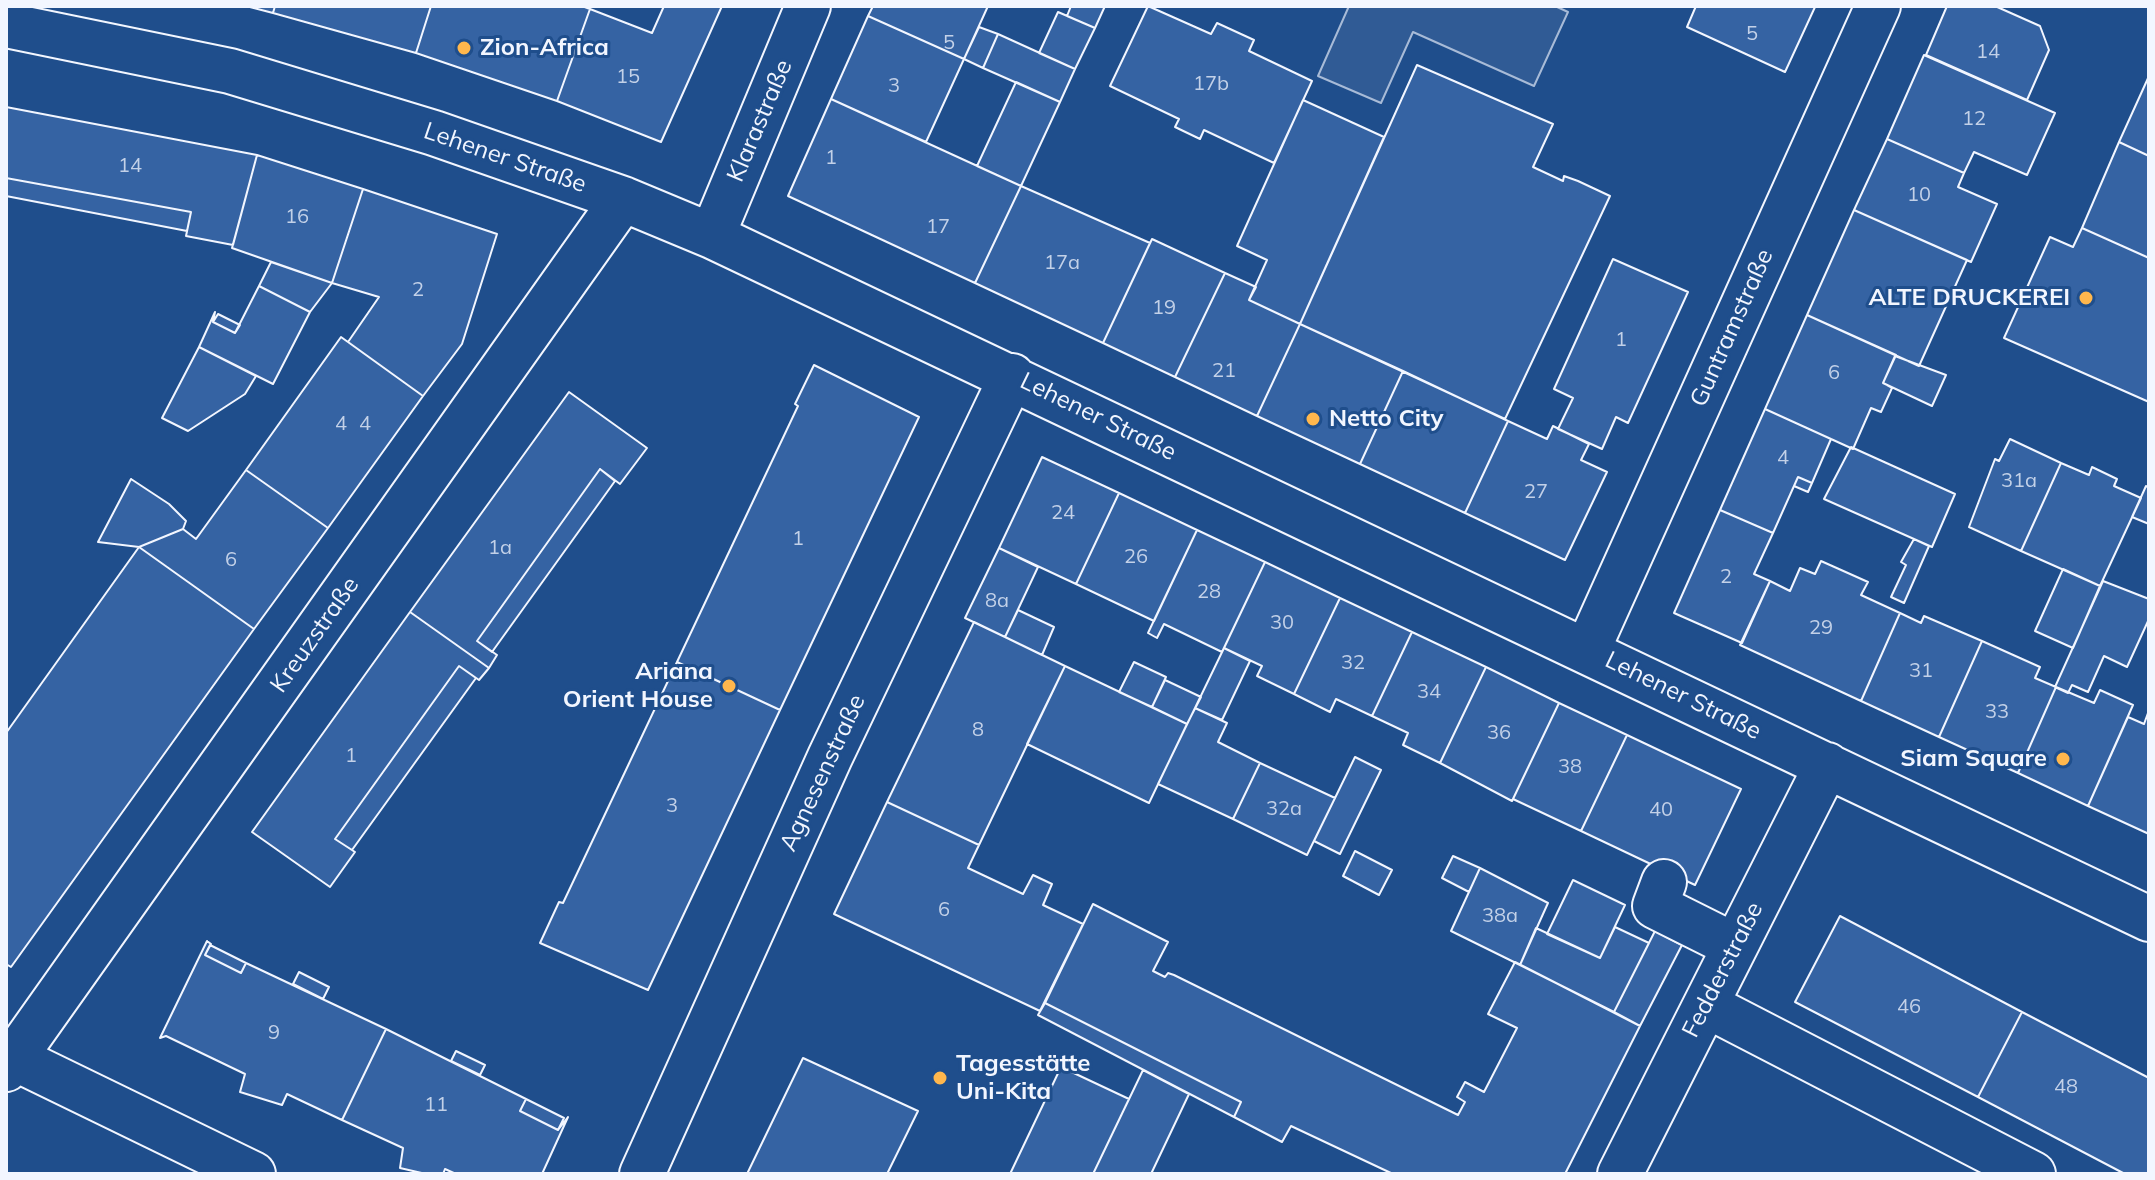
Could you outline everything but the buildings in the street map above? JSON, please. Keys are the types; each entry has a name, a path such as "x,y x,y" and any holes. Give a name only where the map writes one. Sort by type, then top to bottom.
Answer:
{"street":[{"name":"Klarastraße","path":"712,236 808,6"},
{"name":"Guntramstraße","path":"1587,651 1878,6"},
{"name":"Lehener Straße","path":"6,25 230,71 434,133 623,199 712,236 2149,919"},
{"name":"Kreuzstraße","path":"9,1060 623,199"},
{"name":"Agnesenstraße","path":"642,1174 824,770 1012,376"},
{"name":"Fedderstraße","path":"1620,1174 1827,765"},
{"path":"1664,882 1655,906 1735,946"},
{"path":"1706,1005 2033,1174"},
{"path":"9,1060 253,1174"}],"shaded area":[{"path":"1349,6 1555,6 1568,12 1534,86 1413,32 1381,103 1318,76"}],"place":[{"name":"Zion-Africa","path":"464,48"},
{"name":"ALTE DRUCKEREI","path":"2086,298"},
{"name":"Netto City","path":"1313,419"},
{"name":"Ariana Orient House","path":"729,686"},
{"name":"Siam Square","path":"2063,759"},
{"name":"Tagesstätte Uni-Kita","path":"940,1078"}]}
